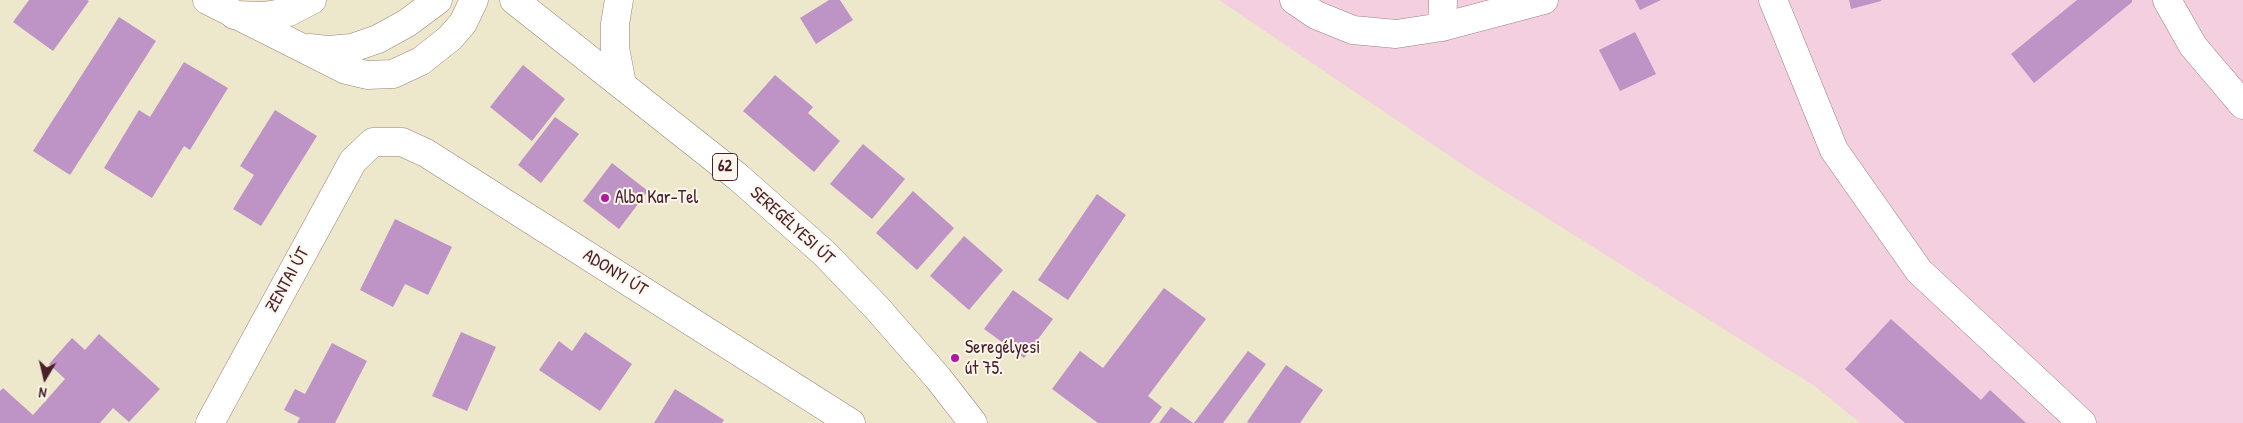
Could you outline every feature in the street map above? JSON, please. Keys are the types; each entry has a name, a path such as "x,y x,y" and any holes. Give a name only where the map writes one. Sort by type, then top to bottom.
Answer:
{"street":[{"path":"207,0 346,70 367,75 393,74 422,62 450,38 463,23 474,0"},
{"path":"234,15 264,16 289,12 312,0"},
{"path":"300,48 328,50 352,48 378,39 407,23 438,0"},
{"name":"SEREGÉLYESI ÚT","path":"514,0 738,177 824,253 878,308 973,423"},
{"path":"619,0 614,24 615,48 622,84"},
{"path":"1294,0 1316,15 1353,30 1396,34 1442,27 1544,0"},
{"path":"1442,27 1443,0"},
{"path":"1773,0 1834,150 1919,271 2082,423"},
{"path":"2167,0 2193,46 2243,106"},
{"name":"ZENTAI ÚT","path":"210,423 353,161 373,142"},
{"name":"ADONYI ÚT","path":"373,142 402,142 426,153 851,423"}],"shaded area":[{"path":"1219,0 2243,0 2243,423 1860,423 1816,387 1469,169"}],"building":[{"path":"29,0 89,1 53,51 13,22"},
{"path":"829,0 840,0 853,20 816,44 800,18"},
{"path":"1635,0 1661,0 1640,10"},
{"path":"1849,0 1881,0 1881,1 1851,9"},
{"path":"2077,0 2132,0 2132,2 2034,83 2011,54"},
{"path":"119,17 156,41 70,175 33,151"},
{"path":"1635,32 1656,74 1620,91 1599,50"},
{"path":"184,62 228,88 190,150 184,146 152,198 104,168 139,110 150,117"},
{"path":"523,65 565,99 532,141 490,107"},
{"path":"775,75 813,107 808,113 840,141 814,172 743,111"},
{"path":"275,110 317,136 261,226 233,209 254,175 240,166"},
{"path":"555,117 579,134 541,183 518,165"},
{"path":"863,144 905,179 872,219 830,184"},
{"path":"612,163 648,191 619,229 583,201"},
{"path":"913,191 954,228 917,270 876,233"},
{"path":"1097,194 1126,215 1068,300 1038,280"},
{"path":"395,219 452,247 428,295 405,284 393,307 360,290"},
{"path":"964,236 1003,270 969,310 930,276"},
{"path":"1164,288 1206,319 1148,396 1162,407 1150,423 1098,423 1052,389 1080,351 1103,368"},
{"path":"1013,290 1053,319 1024,358 984,329"},
{"path":"1891,319 1981,400 1990,390 2026,423 1905,423 1845,369"},
{"path":"461,332 496,347 467,411 432,396"},
{"path":"585,332 632,364 600,411 539,370 559,341 572,351"},
{"path":"99,334 160,389 129,422 113,408 100,423 0,423 0,391 3,388 33,415 65,379 49,364 72,338 85,350"},
{"path":"332,343 367,361 335,423 297,423 300,418 284,410 295,389 305,394"},
{"path":"1248,351 1266,364 1223,423 1194,423"},
{"path":"1286,365 1323,390 1300,423 1247,422"},
{"path":"675,389 724,420 722,423 654,423"},
{"path":"1171,407 1193,423 1159,423"}],"place":[{"name":"Alba Kar-Tel","path":"605,198"},
{"name":"Seregélyesi út 75.","path":"955,358"}]}
